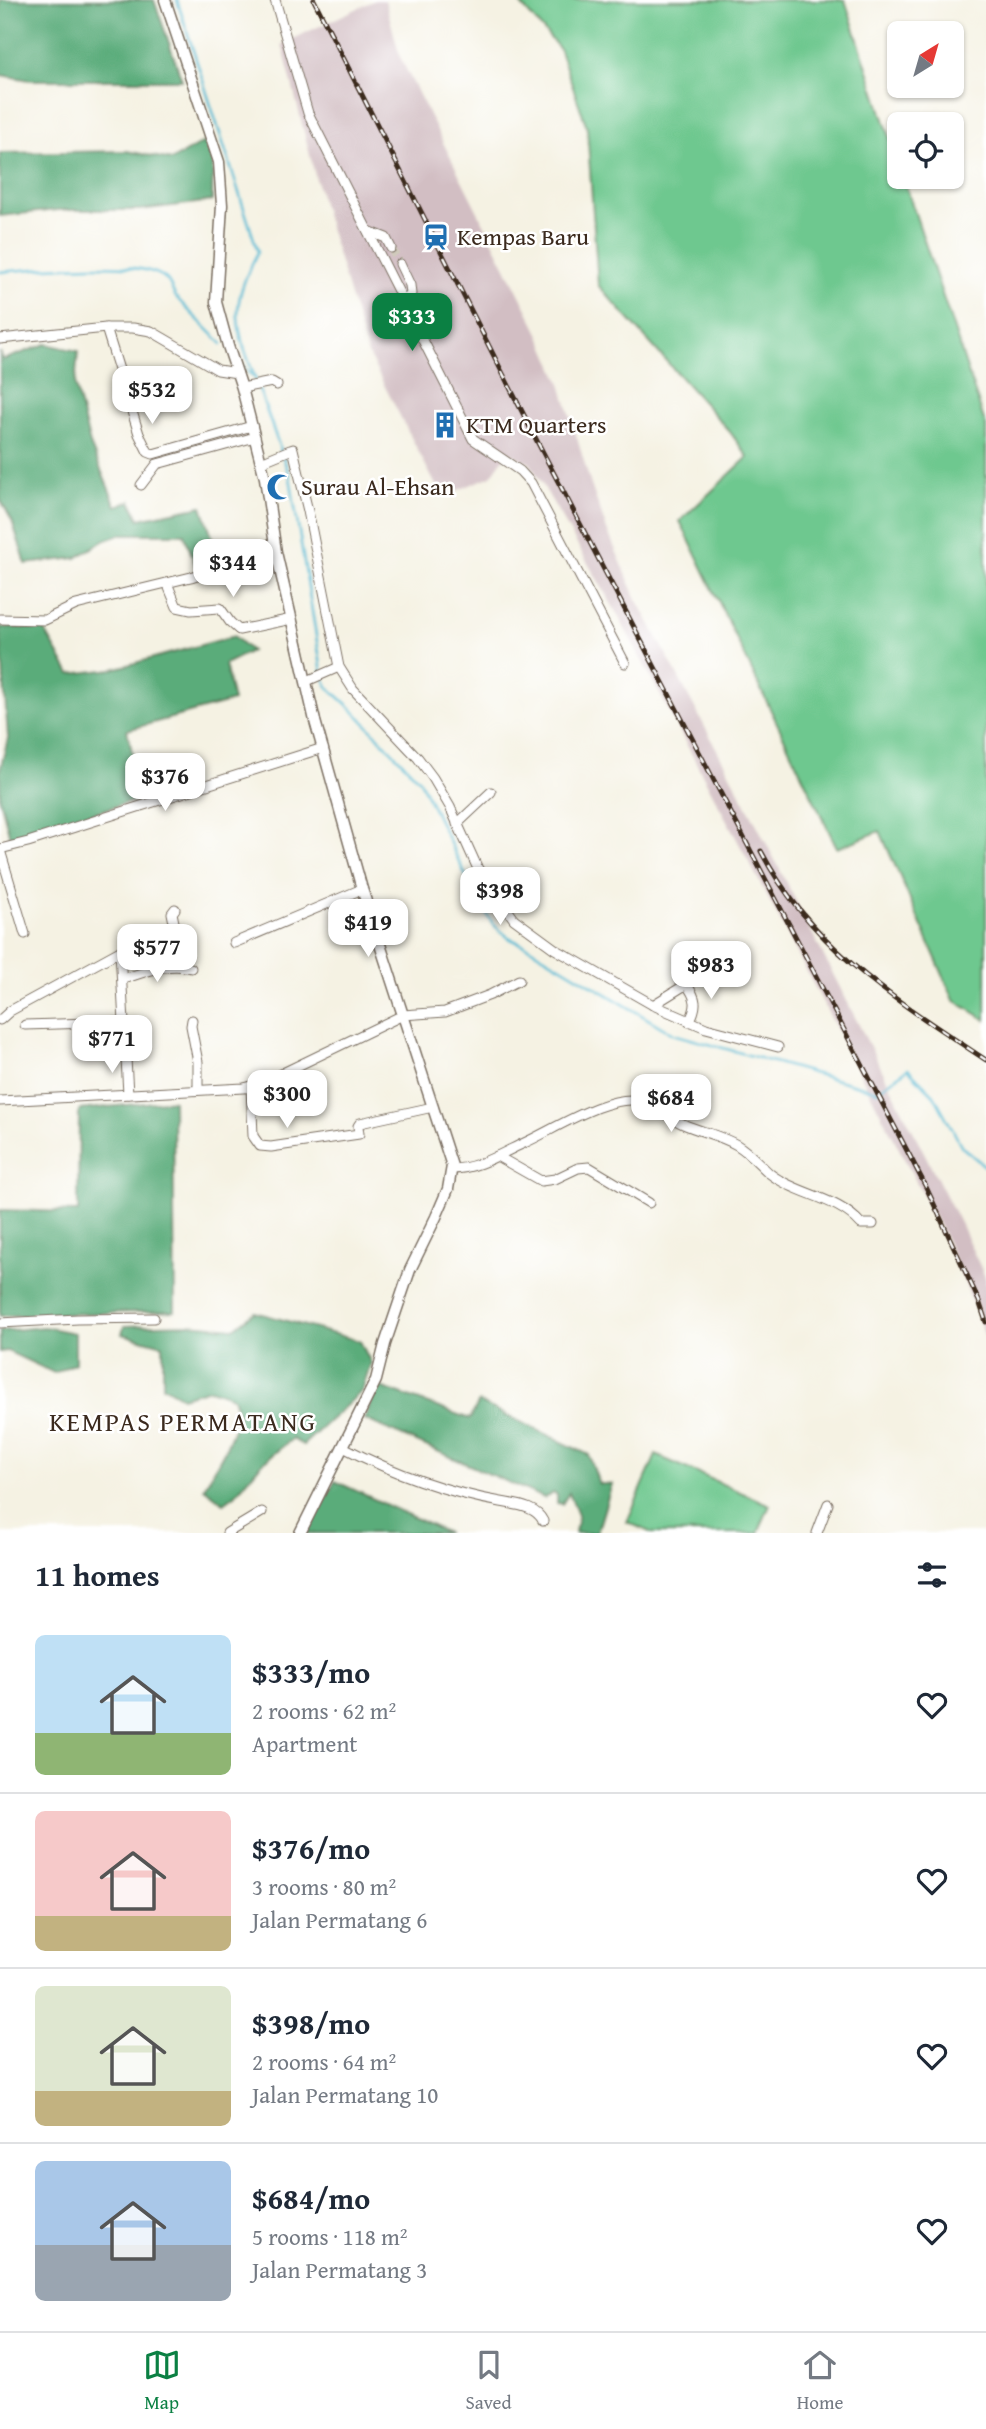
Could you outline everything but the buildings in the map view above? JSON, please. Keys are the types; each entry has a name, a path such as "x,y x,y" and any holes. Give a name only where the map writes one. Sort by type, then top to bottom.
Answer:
{"street":[{"path":"165,0 219,162 222,205 216,302 235,369 246,387 276,552 292,619 311,680 323,748 362,889 452,1161 448,1189 410,1270 376,1380 300,1533"},
{"path":"275,0 308,113 473,439 520,471 531,483 625,663"},
{"path":"368,231 386,238 391,248"},
{"path":"400,264 411,285 411,294 403,303"},
{"path":"0,339 106,328 133,328 151,331 207,365 226,372 235,369"},
{"path":"106,328 139,434 148,452 153,454 253,431"},
{"path":"246,387 273,384"},
{"path":"141,485 157,464 253,431"},
{"path":"261,462 291,450 308,511 337,668 353,690 418,758 433,778 478,870 513,919 555,949 653,1005 689,1022 778,1047"},
{"path":"0,619 45,620 76,605 167,583 236,562"},
{"path":"167,583 177,607 191,610 220,608 239,630 292,619"},
{"path":"311,680 337,668"},
{"path":"25,934 0,849 323,748"},
{"path":"457,824 491,792"},
{"path":"234,943 362,889"},
{"path":"0,1020 10,1011 120,951 170,938 176,932 172,913 175,909"},
{"path":"120,951 128,1094"},
{"path":"123,979 162,966 177,964 191,968"},
{"path":"0,1101 251,1086 288,1072 403,1015 445,1012 519,980"},
{"path":"653,1005 688,983 696,1004 689,1022"},
{"path":"192,1020 198,1062 198,1089"},
{"path":"26,1024 124,1022"},
{"path":"251,1086 253,1136 260,1146 271,1147 359,1134 358,1126 364,1121 433,1107"},
{"path":"452,1169 466,1169 497,1156 593,1109 617,1102 640,1101 658,1108 680,1122 735,1143 770,1173 789,1185 844,1208 862,1224 873,1224"},
{"path":"497,1156 541,1181 555,1179 578,1168 589,1167 649,1203"},
{"path":"0,1323 154,1318"},
{"path":"343,1447 398,1474 475,1498 526,1507 540,1514 543,1521"},
{"path":"817,1533 828,1504"},
{"path":"227,1533 261,1512"}],"shaded area":[{"path":"375,0 385,0 400,57 539,333 561,384 607,530 636,597 757,825 986,1279 986,1340 943,1233 615,610 530,463 508,452 491,476 442,497 367,352 323,207 282,44"}],"green space":[{"path":"0,0 154,0 182,80 30,80 0,75"},
{"path":"517,0 845,0 887,128 887,189 907,189 986,426 986,1020 954,1000 880,831 837,848 680,521 748,457 730,432 598,285 587,127 559,48"},
{"path":"204,142 213,163 212,201 140,210 58,210 0,216 0,153 127,151 172,160"},
{"path":"46,344 78,351 75,386 90,444 116,506 131,501 139,519 202,506 220,561 197,569 184,534 122,534 105,540 76,558 26,564 12,521 0,499 0,352 3,360"},
{"path":"0,627 44,629 70,674 113,669 234,636 251,651 225,664 233,701 127,730 143,798 10,838 0,799 0,770 8,738"},
{"path":"173,1100 175,1311 0,1316 0,1210 78,1212 79,1110"},
{"path":"255,1312 360,1341 371,1363 362,1391 303,1445 292,1439 261,1464 235,1495 224,1503 204,1488 225,1450 239,1416 233,1397 210,1389 182,1397 163,1386 163,1345 122,1334 124,1326 189,1324 234,1328"},
{"path":"44,1327 75,1333 75,1363 54,1373 7,1351 0,1352 0,1331"},
{"path":"378,1386 470,1419 479,1402 589,1455 599,1484 612,1484 597,1533 575,1533 578,1515 569,1493 562,1504 557,1503 557,1495 554,1493 544,1498 364,1419"},
{"path":"656,1455 770,1505 758,1533 652,1533 627,1522"},
{"path":"335,1481 447,1533 307,1533"}],"waterway":[{"path":"177,0 258,252 242,288 238,317 244,346 257,383"},
{"path":"0,272 86,266 135,268 154,272 168,281 176,297 222,344"},
{"path":"239,362 253,377"},
{"path":"259,389 290,477 322,672"},
{"path":"324,678 328,687 420,781 479,903 494,925 509,938 673,1034 877,1091 908,1069 934,1095 962,1147 986,1167"}],"tunnel":[{"path":"391,248 400,264"}],"railway":[{"path":"314,0 538,443 926,1187 979,1301 986,1322"},
{"path":"761,851 805,917 831,945 889,994 986,1060"}],"place":[{"name":"Kempas Baru","path":"436,237"},
{"name":"KTM Quarters","path":"445,425"},
{"name":"Surau Al-Ehsan","path":"280,487"}],"district":[{"name":"KEMPAS PERMATANG","path":"183,1422"}]}
